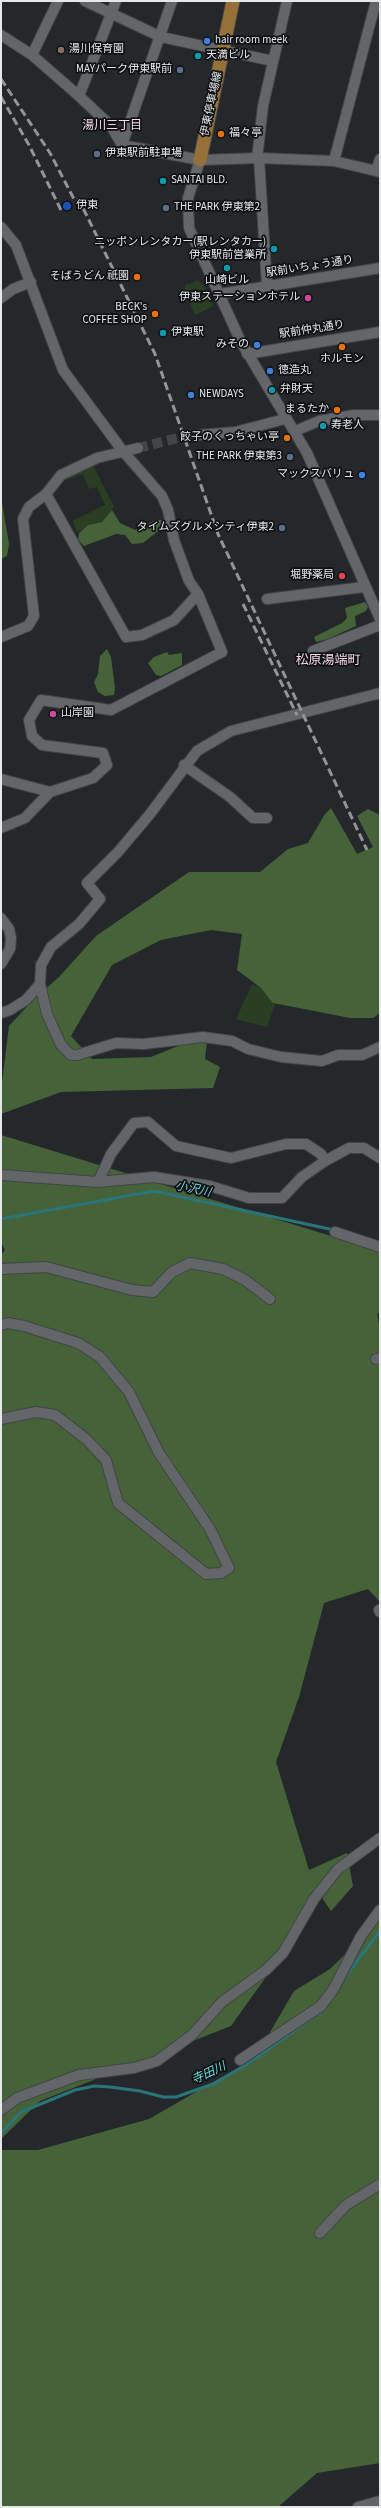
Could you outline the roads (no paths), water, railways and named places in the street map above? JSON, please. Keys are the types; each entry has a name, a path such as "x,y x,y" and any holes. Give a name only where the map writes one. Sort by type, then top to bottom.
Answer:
{"main road":[{"name":"伊東停車場線","path":"200,160 233,1"}],"street":[{"path":"32,55 58,1"},
{"path":"85,1 161,37 273,61"},
{"path":"79,96 116,1"},
{"path":"122,145 161,37 172,1"},
{"path":"267,286 258,158 263,106 287,1"},
{"path":"334,160 376,1"},
{"path":"1,35 32,55 79,96 111,126 122,145 200,160 258,158 334,160 378,172 380,159"},
{"path":"200,160 188,198 188,228 247,354 307,453 364,587 379,614"},
{"path":"1,227 16,245 63,370 122,450 162,496 168,510 174,540 189,581 198,594 222,652 111,710 41,700 29,720 32,736 42,745 103,753 107,765 93,778 50,792 25,818 1,828"},
{"name":"駅前いちょう通り","path":"220,294 380,268"},
{"path":"1,298 13,290 31,282"},
{"name":"駅前仲丸通り","path":"247,354 380,332"},
{"path":"295,431 326,420 354,415 380,414"},
{"path":"186,436 235,432 285,419"},
{"path":"1,637 28,626 34,616 23,519 29,507 46,494 60,475 97,458 122,450 138,448"},
{"path":"46,494 126,637 142,635 174,620 198,594"},
{"path":"267,599 364,587"},
{"path":"313,651 380,625"},
{"path":"380,694 231,731 197,751 184,765 150,814 118,852 87,884 100,899 79,924 51,947 41,965 40,984 47,1014 61,1045 71,1055 77,1055 116,1043 144,1044 203,1037 232,1041 248,1050 281,1057 322,1061 338,1055 362,1055 380,1047"},
{"path":"184,765 230,797 253,818 267,818"},
{"path":"1,779 50,792"},
{"path":"1,918 9,929 11,938 10,949 1,964"},
{"path":"1,1013 10,1010 26,1000 40,984"},
{"path":"98,1182 111,1154 134,1123 148,1122 176,1146 231,1158 286,1144 306,1144 321,1154 325,1161"},
{"path":"1,1175 98,1182 154,1177 210,1186 249,1198 282,1198 302,1177 325,1161 350,1148 364,1148 380,1158"},
{"path":"335,1232 380,1247"},
{"path":"1,1269 46,1267 132,1290 154,1292 172,1272 190,1263 223,1269 245,1280 270,1299"},
{"path":"1,1325 8,1323 24,1326 71,1341 100,1356 129,1392 159,1453 210,1529 229,1568 221,1573 206,1574 118,1503 106,1460 86,1438 55,1415 36,1412 1,1419"},
{"path":"1,2110 17,2098 80,2075 134,2068 157,2061 192,2035 222,2002 266,1970 283,1953 314,1899 338,1869 380,1838"},
{"path":"240,2060 321,2006 334,1990 361,1936 380,1910"},
{"path":"320,2232 346,2205 380,2184"},
{"path":"358,2507 380,2501"}],"waterway":[{"name":"小沢川","path":"1,1219 154,1191 334,1230"},
{"name":"寺田川","path":"344,1978 380,1931"},
{"name":"寺田川","path":"1,2133 21,2112 75,2090 94,2086 110,2087 140,2091 163,2097 176,2097 213,2084 246,2065 319,2013"}],"tunnel":[{"path":"138,448 186,436"}],"railway":[{"path":"1,79 50,153 75,201"},
{"path":"1,97 29,145 61,210"},
{"path":"78,198 155,354 218,534 367,850"},
{"path":"243,604 297,715"}],"place":[{"name":"hair room meek","path":"207,41"},
{"name":"湯川保育園","path":"61,50"},
{"name":"天満ビル","path":"198,56"},
{"name":"MAYパーク伊東駅前","path":"180,70"},
{"name":"福々亭","path":"221,134"},
{"name":"伊東駅前駐車場","path":"97,154"},
{"name":"SANTAI BLD.","path":"163,181"},
{"name":"伊東","path":"67,206"},
{"name":"THE PARK 伊東第2","path":"166,208"},
{"name":"ニッポンレンタカー(駅レンタカー) 伊東駅前営業所","path":"274,249"},
{"name":"山崎ビル","path":"227,268"},
{"name":"そばうどん 祇園","path":"137,277"},
{"name":"伊東ステーションホテル","path":"308,298"},
{"name":"BECK's COFFEE SHOP","path":"155,314"},
{"name":"伊東駅","path":"163,333"},
{"name":"みその","path":"257,345"},
{"name":"ホルモン","path":"342,347"},
{"name":"徳造丸","path":"270,371"},
{"name":"弁財天","path":"272,390"},
{"name":"NEWDAYS","path":"191,395"},
{"name":"まるたか","path":"337,410"},
{"name":"寿老人","path":"323,426"},
{"name":"餃子のくっちゃい亭","path":"287,438"},
{"name":"THE PARK 伊東第3","path":"290,457"},
{"name":"マックスバリュ","path":"362,475"},
{"name":"タイムズグルメシティ伊東2","path":"282,528"},
{"name":"堀野薬局","path":"342,576"},
{"name":"山岸園","path":"53,714"}],"district":[{"name":"湯川三丁目","path":"112,126"},
{"name":"松原湯端町","path":"328,661"}]}
